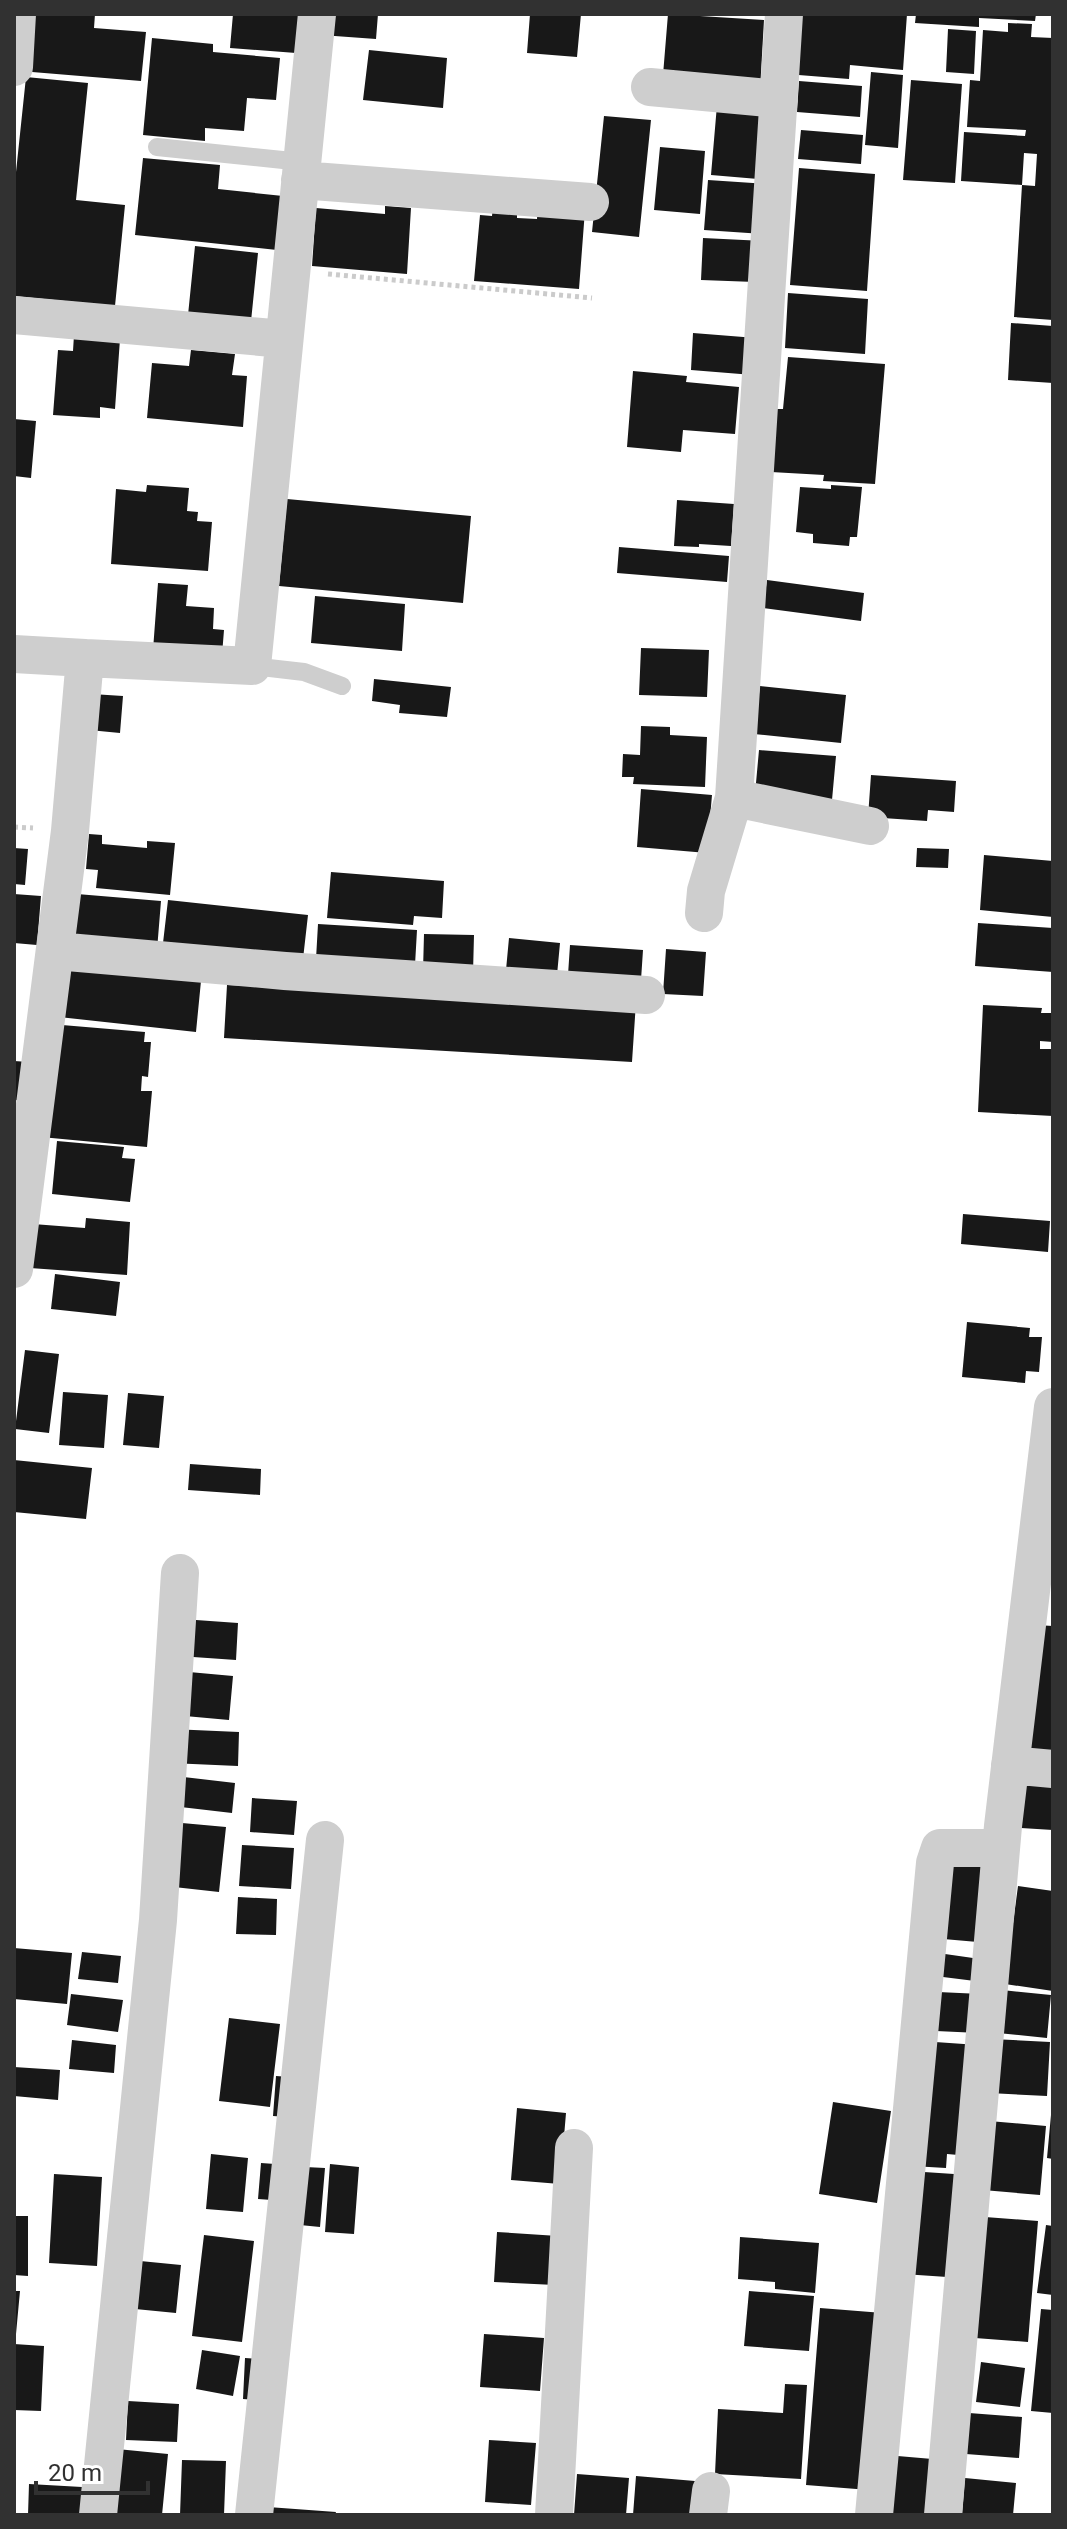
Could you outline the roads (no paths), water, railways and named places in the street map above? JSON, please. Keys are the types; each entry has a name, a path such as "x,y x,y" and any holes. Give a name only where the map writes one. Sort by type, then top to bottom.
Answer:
{"street":[{"path":"14,67 17,14"},
{"path":"14,654 252,666 317,14"},
{"path":"704,913 706,891 734,798 784,14"},
{"path":"650,87 779,99"},
{"path":"301,171 590,202"},
{"path":"14,315 284,339"},
{"path":"14,1269 70,831 85,658"},
{"path":"734,798 870,826"},
{"path":"56,951 285,971 646,995"},
{"path":"943,2515 1001,1848 1053,1407"},
{"path":"98,2515 158,1920 180,1573"},
{"path":"1010,1765 1053,1769"},
{"path":"254,2515 325,1840"},
{"path":"874,2515 935,1863 940,1848 1001,1848"},
{"path":"554,2515 574,2148"}],"lane":[{"path":"157,147 301,171"},
{"path":"252,666 304,672 342,686"}]}
